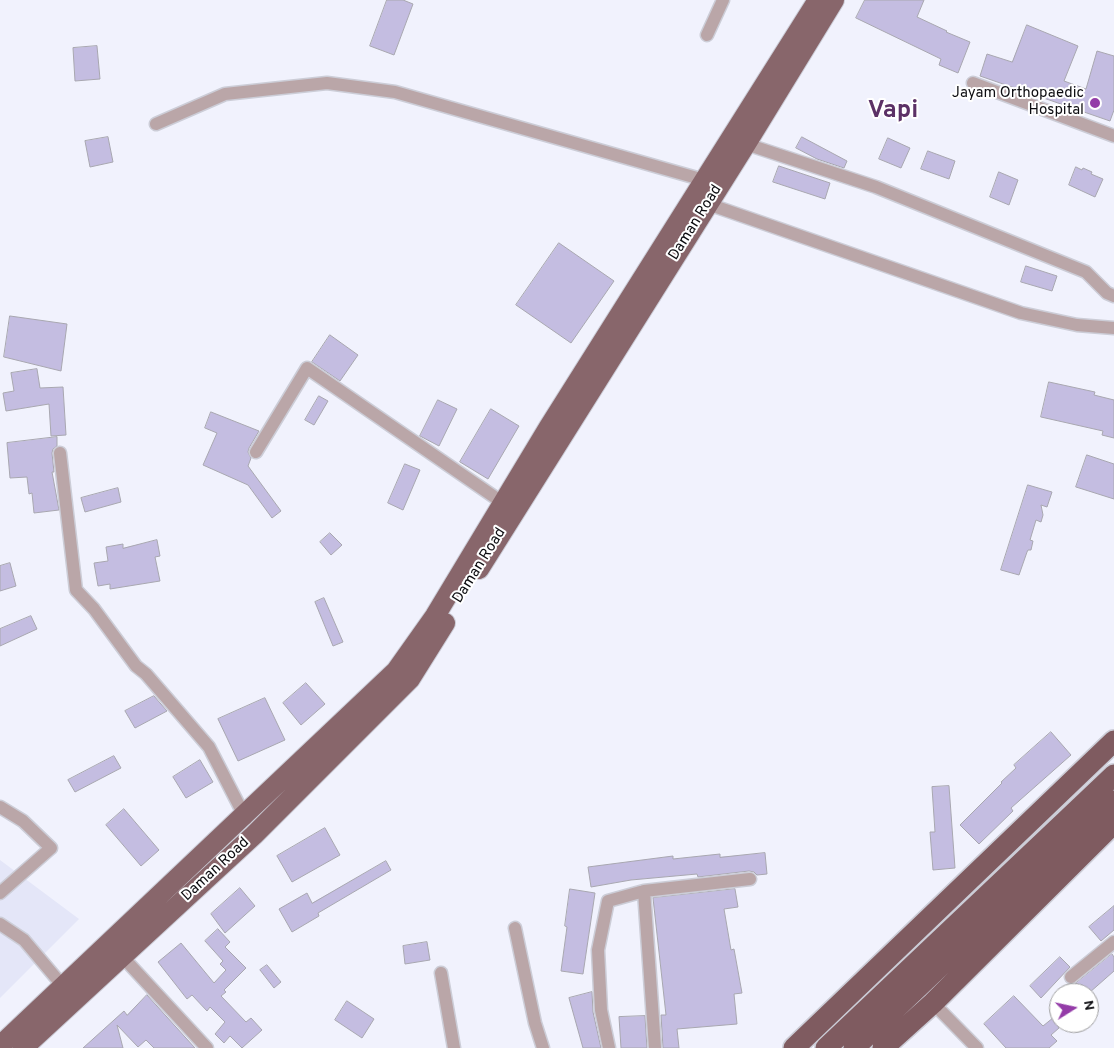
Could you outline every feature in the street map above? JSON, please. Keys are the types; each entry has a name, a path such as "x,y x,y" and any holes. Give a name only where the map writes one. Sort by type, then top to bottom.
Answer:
{"highway":[{"path":"794,1048 1114,741"},
{"path":"826,1048 1114,775"},
{"path":"854,1048 1114,801"},
{"path":"883,1048 933,1003 1114,823"}],"main road":[{"path":"740,140 818,0"},
{"name":"Daman Road","path":"23,1048 69,993 116,949 254,835 410,679 509,507 710,191 740,140 834,0"},
{"path":"116,949 244,815 396,671 509,507"},
{"path":"0,1046 69,993"}],"street":[{"path":"707,35 722,0"},
{"path":"156,124 225,94 327,83 395,92 710,191 1022,313 1077,325 1114,328"},
{"path":"973,83 1114,136"},
{"path":"740,140 876,187 1086,272 1107,293 1114,296"},
{"path":"256,452 307,368 509,507"},
{"path":"60,453 76,590 94,609 136,666 146,674 210,747 254,835"},
{"path":"0,808 23,820 52,848 0,893"},
{"path":"609,1048 601,1010 598,950 608,901 644,891 750,879"},
{"path":"644,891 655,1048"},
{"path":"0,924 24,940 69,993"},
{"path":"515,928 535,1023 543,1048"},
{"path":"1071,977 1114,942"},
{"path":"116,949 207,1048"},
{"path":"440,973 454,1048"},
{"path":"933,1003 977,1048"}],"shaded area":[{"path":"0,860 79,919 0,998"}],"building":[{"path":"387,0 403,0 413,4 394,55 370,46"},
{"path":"865,0 924,0 917,17 970,42 958,73 939,65 941,59 856,18"},
{"path":"1027,25 1078,46 1064,81 1086,89 1097,51 1114,56 1114,110 1110,121 980,76 987,54 1012,62"},
{"path":"97,46 100,79 75,81 73,48"},
{"path":"108,137 113,162 90,167 85,141"},
{"path":"802,137 847,161 844,168 817,159 796,148"},
{"path":"888,138 910,148 901,168 879,159"},
{"path":"928,151 955,161 949,179 921,169"},
{"path":"779,166 830,183 825,199 773,182"},
{"path":"1076,167 1092,172 1091,174 1103,179 1095,197 1069,185"},
{"path":"999,172 1018,180 1009,205 990,197"},
{"path":"559,243 614,281 571,343 516,305"},
{"path":"1026,266 1057,276 1052,291 1021,282"},
{"path":"10,316 67,324 61,371 4,357"},
{"path":"330,335 358,355 340,381 312,362"},
{"path":"37,369 40,388 63,387 66,435 51,436 49,404 6,411 3,393 14,391 11,373"},
{"path":"1049,382 1095,392 1094,395 1114,400 1114,438 1102,435 1103,431 1041,417"},
{"path":"319,396 328,401 314,425 305,420"},
{"path":"438,400 457,409 439,446 420,436"},
{"path":"491,409 519,426 488,479 460,462"},
{"path":"211,412 259,431 249,448 248,452 251,458 248,466 281,511 272,518 248,485 203,465 217,433 205,428"},
{"path":"57,437 57,446 53,449 52,453 54,472 52,472 59,510 34,513 32,493 29,494 27,477 10,478 7,443"},
{"path":"1087,455 1114,464 1114,499 1076,487"},
{"path":"405,464 420,470 403,510 388,503"},
{"path":"1028,485 1052,492 1047,507 1041,505 1043,515 1041,522 1036,520 1030,540 1033,541 1031,550 1027,552 1019,575 1001,570"},
{"path":"118,488 121,502 85,512 81,498"},
{"path":"330,533 342,545 331,555 320,542"},
{"path":"157,540 160,556 155,557 160,581 110,589 110,584 98,586 94,563 108,561 106,547 123,544 123,548"},
{"path":"10,563 16,586 0,591 0,566"},
{"path":"324,598 343,642 333,646 315,602"},
{"path":"31,616 37,629 0,646 0,629"},
{"path":"306,683 325,704 301,725 283,703"},
{"path":"154,696 167,711 135,728 125,711"},
{"path":"265,698 285,740 238,761 218,719"},
{"path":"1051,732 1071,755 1011,808 1013,811 979,844 960,825 1016,768 1014,765"},
{"path":"114,756 121,768 75,792 68,780"},
{"path":"200,760 213,782 186,798 173,777"},
{"path":"949,786 955,868 933,870 930,832 935,832 932,787"},
{"path":"124,809 159,850 141,866 106,825"},
{"path":"325,828 340,855 292,882 277,856"},
{"path":"765,853 767,874 757,875 749,871 698,877 697,874 631,880 591,887 588,867 673,856 673,859 720,854 720,857"},
{"path":"386,861 391,870 318,913 319,916 292,932 279,909 307,893 312,903"},
{"path":"240,888 255,906 225,933 211,914"},
{"path":"570,889 595,893 583,974 561,971"},
{"path":"735,889 738,907 724,909 731,950 734,949 742,993 734,994 737,1024 677,1029 679,1048 663,1048 661,1015 666,1015 653,898"},
{"path":"1114,906 1114,930 1101,941 1089,927"},
{"path":"218,929 230,942 225,947 246,968 224,990 226,992 221,996 246,1022 251,1018 262,1030 242,1048 230,1036 224,1043 215,1034 225,1022 210,1007 207,1011 192,995 187,999 158,962 181,943 214,983 226,970 220,964 223,961 205,941"},
{"path":"427,942 430,960 405,964 403,946"},
{"path":"1112,954 1114,957 1114,971 1099,984 1076,983"},
{"path":"1060,957 1070,967 1055,983 1049,983 1049,989 1041,998 1030,986"},
{"path":"267,965 281,982 274,988 260,970"},
{"path":"592,992 593,1012 601,1048 583,1048 569,998"},
{"path":"147,995 195,1048 154,1048 146,1040 138,1047 117,1025 123,1048 83,1048 124,1011 127,1015"},
{"path":"1014,996 1043,1026 1049,1021 1049,1033 1053,1033 1051,1035 1057,1041 1049,1048 1006,1048 984,1024"},
{"path":"347,1001 374,1019 362,1038 335,1020"},
{"path":"645,1016 647,1048 621,1048 619,1017"}],"place":[{"name":"Jayam Orthopaedic Hospital","path":"1095,103"}],"district":[{"name":"Vapi","path":"893,112"}]}
